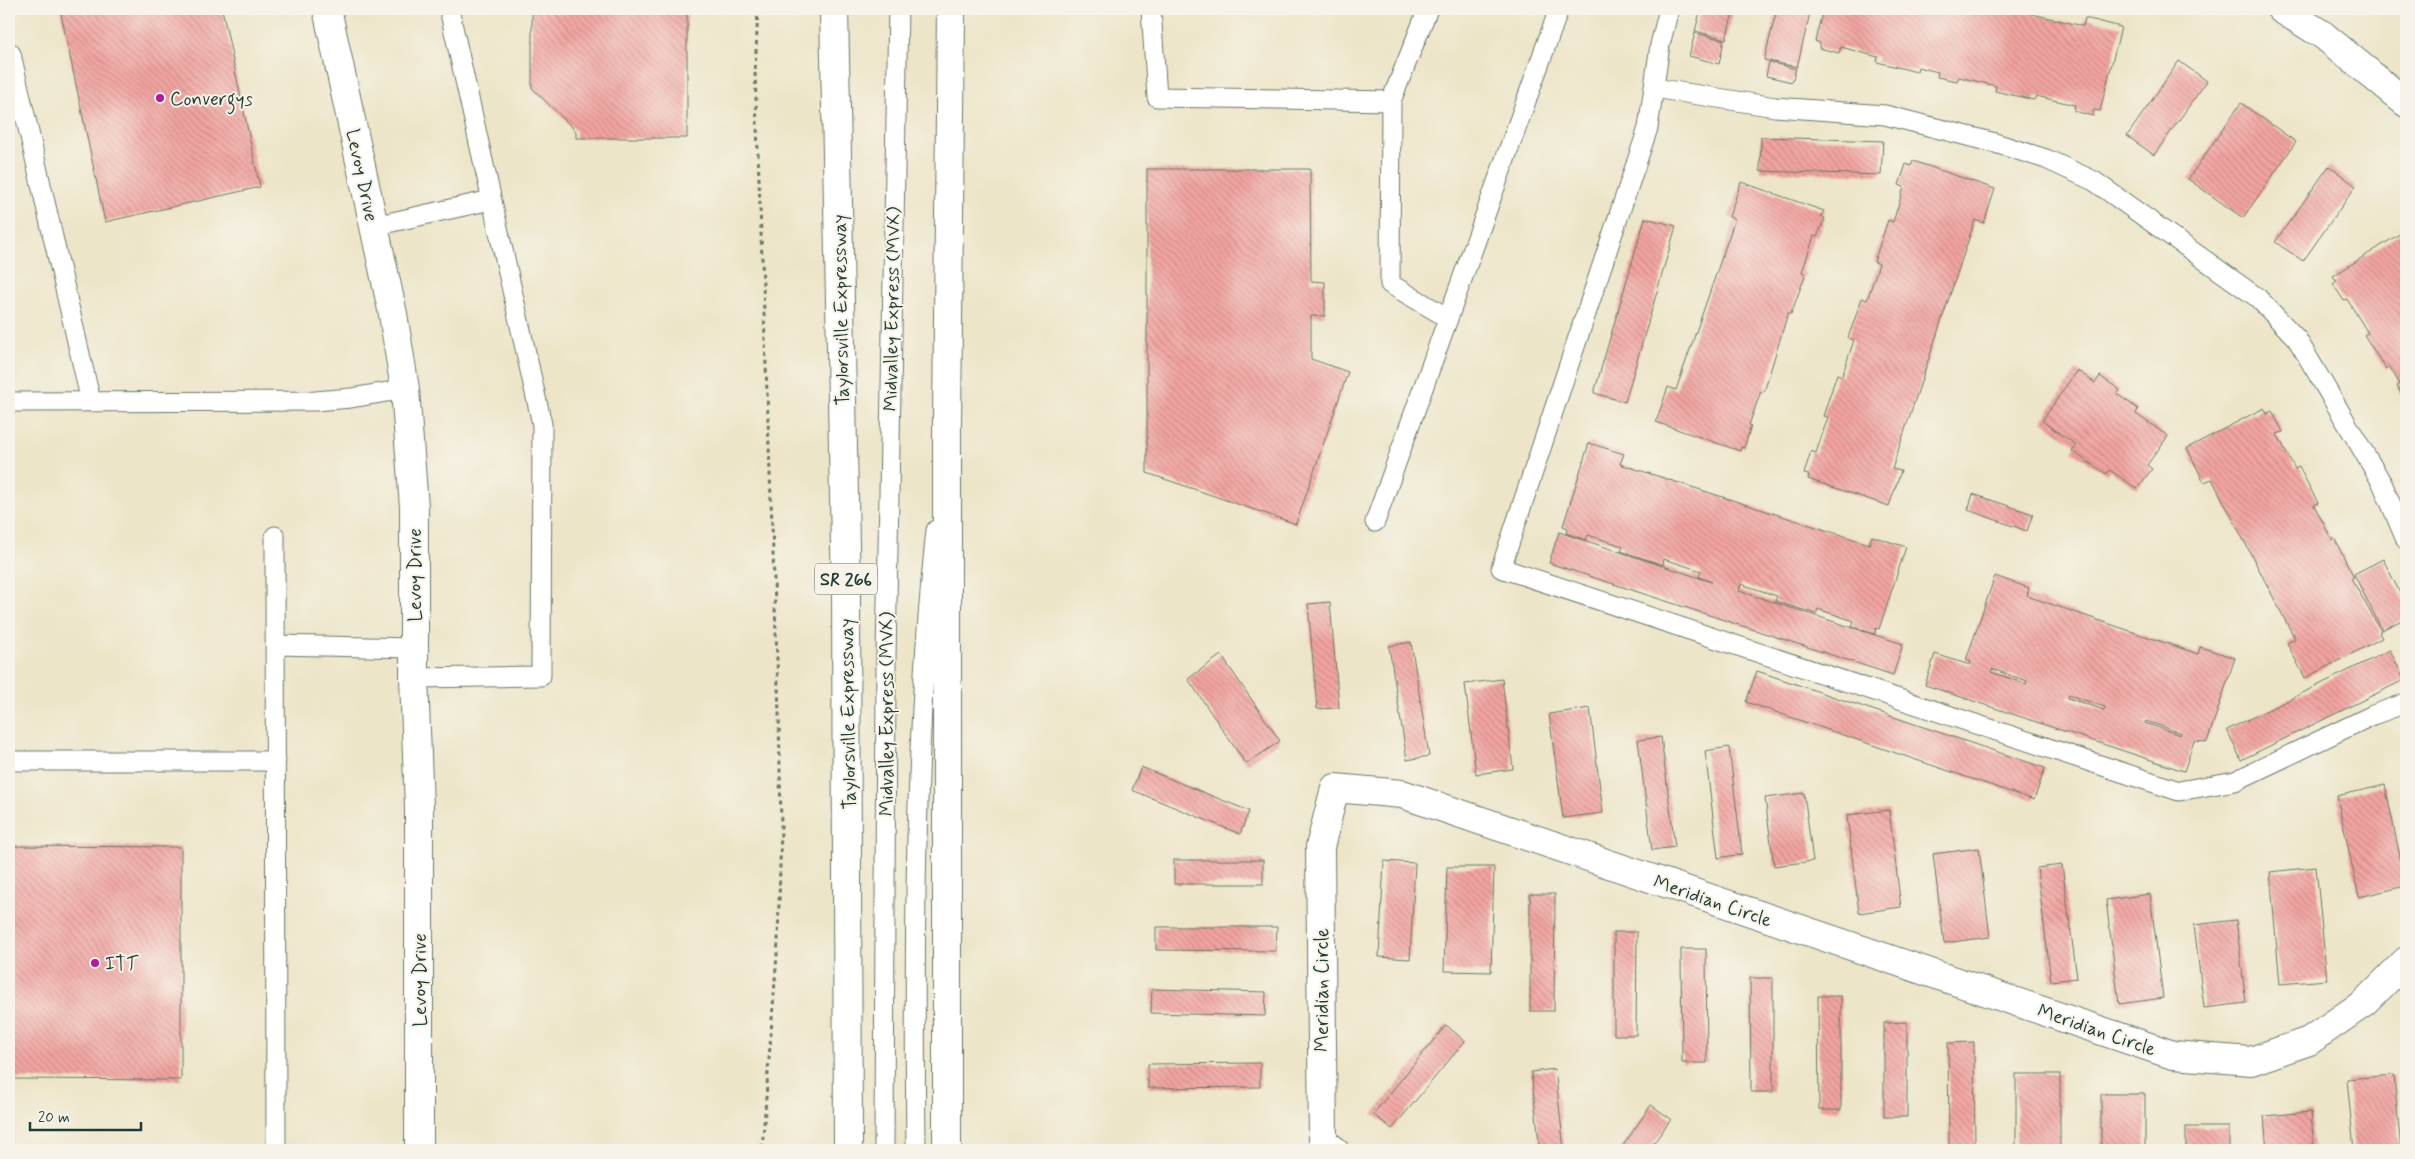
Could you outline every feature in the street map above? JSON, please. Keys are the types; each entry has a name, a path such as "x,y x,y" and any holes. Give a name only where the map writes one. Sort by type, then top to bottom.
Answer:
{"street":[{"name":"Levoy Drive","path":"327,9 393,314 405,389 414,507 414,678 418,807 418,1150"},
{"name":"Taylorsville Expressway","path":"834,9 846,594 848,1150"},
{"path":"947,1150 947,424 951,9"},
{"path":"2281,9 2323,35 2406,103"},
{"name":"Meridian Circle","path":"1328,1146 1320,846 1335,788 1402,794 2173,1055 2251,1061 2309,1041 2364,1003 2406,961"}],"lane":[{"path":"414,678 541,676 542,424 449,9"},
{"name":"Midvalley Express (MVX)","path":"884,1150 886,667 898,9"},
{"path":"1152,9 1157,97 1391,101"},
{"path":"1428,9 1391,101 1390,284 1448,318"},
{"path":"1375,522 1559,9"},
{"path":"1669,9 1660,46 1648,128 1501,568 2179,791 2235,781 2373,715 2406,703"},
{"path":"9,52 90,402"},
{"path":"1654,88 1775,106 1885,115 1995,143 2046,159 2094,181 2258,298 2297,339 2382,483 2406,540"},
{"path":"374,226 491,200"},
{"path":"9,402 315,400 351,398 405,389"},
{"name":"Midvalley Express (MVX)","path":"916,1150 914,976 921,735 932,565 947,424"},
{"path":"275,536 276,1150"},
{"path":"276,645 414,648"},
{"path":"9,761 276,761"}],"path":[{"path":"758,9 755,72 779,713 781,827 778,942 762,1150"}],"building":[{"name":"Convergys","path":"60,9 222,9 260,187 105,222"},
{"path":"532,9 687,9 687,138 576,138 576,131 532,88"},
{"path":"1701,9 1734,9 1726,39 1695,31"},
{"path":"1777,9 1811,9 1797,67 1764,60"},
{"path":"1823,9 2011,9 2083,26 2085,18 2121,27 2100,111 2094,110 2093,116 2074,111 2075,105 2036,96 2034,100 1995,91 1996,86 1959,77 1957,81 1937,77 1938,72 1918,67 1917,72 1877,62 1878,57 1841,47 1839,53 1819,48 1820,43 1815,41"},
{"path":"1695,33 1724,40 1719,64 1689,56"},
{"path":"2179,61 2207,81 2154,155 2127,136"},
{"path":"1769,62 1796,69 1792,82 1766,76"},
{"path":"2241,103 2296,142 2243,218 2188,179"},
{"path":"1761,137 1883,141 1881,175 1760,171"},
{"path":"1913,161 1995,189 1984,223 1975,220 1892,469 1901,471 1889,506 1808,479 1809,475 1804,474 1811,451 1816,453 1828,417 1823,416 1837,374 1842,376 1854,340 1848,338 1862,298 1867,300 1879,264 1874,262 1888,220 1893,222 1904,187 1899,185 1906,164 1911,166"},
{"path":"2329,166 2356,186 2303,261 2275,242"},
{"path":"1147,169 1310,169 1311,281 1325,282 1325,316 1311,316 1311,359 1348,372 1296,524 1147,473"},
{"path":"1741,182 1824,211 1821,216 1825,218 1817,237 1814,236 1802,272 1806,273 1791,314 1788,313 1764,392 1761,391 1749,425 1751,426 1744,448 1741,447 1740,451 1656,422 1668,387 1676,390 1735,219 1729,217"},
{"path":"1645,218 1676,226 1625,402 1594,393"},
{"path":"2406,230 2406,402 2397,386 2400,384 2389,366 2386,369 2364,335 2368,333 2347,299 2344,301 2333,284 2337,281 2333,276"},
{"path":"2077,370 2095,383 2100,376 2120,390 2117,394 2138,409 2136,414 2168,436 2147,465 2152,469 2137,489 2110,470 2106,474 2072,451 2076,445 2042,421"},
{"path":"2264,408 2267,414 2272,411 2283,432 2277,434 2295,469 2299,467 2318,503 2314,505 2332,540 2334,538 2354,577 2351,578 2381,631 2379,632 2382,638 2305,678 2287,643 2295,639 2212,479 2204,482 2187,448"},
{"path":"1589,443 1624,454 1620,464 1869,544 1872,536 1906,547 1879,629 1876,628 1875,634 1852,627 1854,621 1818,609 1816,614 1775,601 1777,596 1741,584 1739,591 1903,644 1893,675 1549,563 1559,532 1712,582 1699,577 1701,571 1664,559 1663,565 1621,551 1623,546 1588,535 1586,540 1566,533 1568,528 1563,526"},
{"path":"1973,494 2033,514 2027,531 1968,510"},
{"path":"2383,559 2406,605 2406,618 2382,630 2354,574"},
{"path":"1995,576 2029,588 2027,596 2198,654 2200,647 2235,658 2207,742 2194,741 2184,771 1925,685 1935,654 1970,665 1971,662 1966,660","holes":["1992,669 2027,681 2026,684 1991,672","2069,695 2105,707 2104,710 2068,698","2146,721 2181,733 2180,735 2145,723"]},
{"path":"1330,602 1339,708 1317,709 1308,604"},
{"path":"1411,642 1429,756 1407,760 1389,646"},
{"path":"2390,650 2404,680 2241,760 2227,730"},
{"path":"1221,655 1280,741 1246,764 1188,679"},
{"path":"1757,671 2045,768 2034,800 1746,702"},
{"path":"1502,679 1513,769 1476,774 1465,684"},
{"path":"1590,708 1603,813 1563,818 1549,714"},
{"path":"1661,737 1675,847 1652,850 1638,740"},
{"path":"1729,747 1742,854 1718,858 1705,751"},
{"path":"1141,767 1249,811 1240,834 1132,790"},
{"path":"2385,785 2406,886 2359,897 2337,796"},
{"path":"1804,793 1813,861 1774,866 1765,798"},
{"path":"1889,810 1901,907 1859,913 1847,815"},
{"name":"ITT","path":"9,846 181,847 181,1080 9,1079"},
{"path":"1979,848 1990,937 1944,943 1933,854"},
{"path":"1174,860 1263,860 1263,884 1174,884"},
{"path":"1384,861 1415,863 1410,959 1379,957"},
{"path":"2062,865 2077,978 2051,981 2037,868"},
{"path":"1447,867 1494,867 1491,972 1444,971"},
{"path":"2316,867 2327,980 2280,984 2270,872"},
{"path":"1530,894 1555,894 1554,1011 1530,1011"},
{"path":"2150,894 2163,998 2119,1004 2106,900"},
{"path":"2236,920 2246,1003 2204,1008 2194,925"},
{"path":"1156,927 1277,927 1276,951 1156,950"},
{"path":"1614,932 1637,932 1636,1035 1614,1035"},
{"path":"1681,949 1706,949 1707,1063 1682,1063"},
{"path":"1750,978 1773,978 1773,1092 1751,1092"},
{"path":"1152,989 1266,992 1265,1016 1151,1013"},
{"path":"1818,996 1841,996 1841,1110 1819,1110"},
{"path":"1907,1022 1907,1117 1884,1117 1884,1023"},
{"path":"1446,1025 1465,1041 1392,1129 1373,1114"},
{"path":"1974,1042 1975,1147 1949,1147 1948,1043"},
{"path":"1260,1063 1260,1087 1148,1088 1148,1064"},
{"path":"1555,1069 1564,1150 1540,1150 1531,1072"},
{"path":"2016,1074 2060,1074 2060,1150 2016,1150"},
{"path":"2394,1075 2401,1150 2354,1150 2347,1079"},
{"path":"2101,1094 2145,1094 2145,1150 2101,1150"},
{"path":"1651,1105 1671,1119 1649,1150 1620,1150"},
{"path":"2311,1112 2314,1150 2267,1150 2264,1116"},
{"path":"2186,1127 2229,1127 2229,1150 2186,1150"}],"place":[{"name":"Convergys","path":"160,98"},
{"name":"ITT","path":"95,963"}]}
